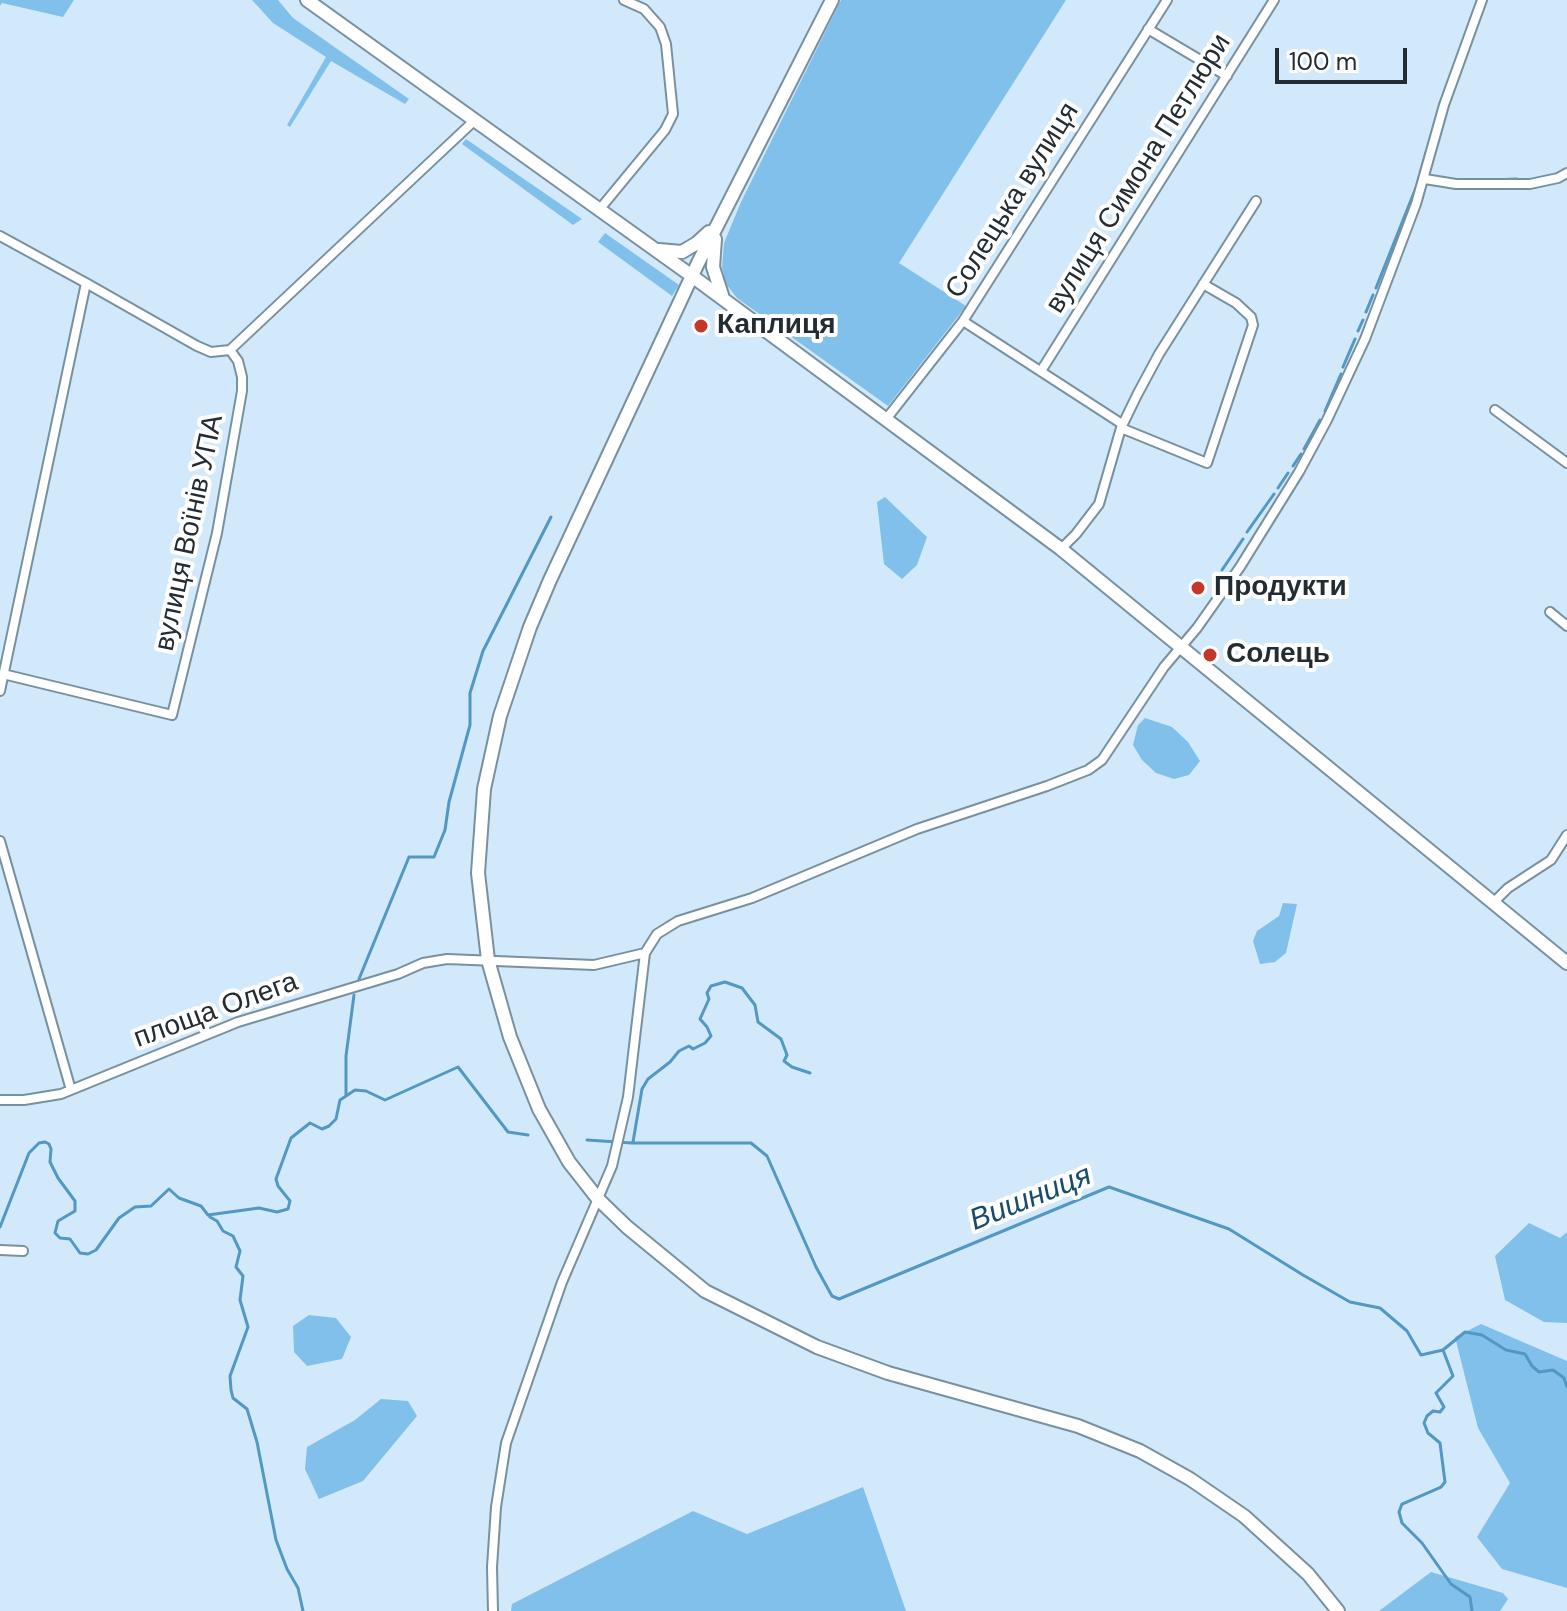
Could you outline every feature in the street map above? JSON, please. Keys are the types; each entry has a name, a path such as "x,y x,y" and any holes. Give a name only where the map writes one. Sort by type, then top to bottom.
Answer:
{"main road":[{"path":"307,0 725,300 1061,549 1567,963"},
{"path":"832,0 692,276 550,580 530,627 500,716 484,789 479,833 480,903 488,960 510,1037 539,1109 569,1162 598,1199 670,1265 705,1291 817,1347 888,1373 1078,1426 1140,1451 1190,1479 1244,1516 1308,1574 1338,1611"},
{"path":"654,249 682,252 704,238 720,221"},
{"path":"720,221 713,246 713,267 725,300"}],"street":[{"path":"599,210 670,124 673,103 666,44 656,21 644,9 624,0"},
{"name":"Солецька вулиця","path":"887,418 963,321 1167,0"},
{"name":"вулиця Симона Петлюри","path":"1041,371 1274,0"},
{"path":"493,1611 495,1522 506,1443 562,1282 612,1166 628,1097 645,953 657,934 678,921 752,898 917,829 1088,770 1102,760 1164,667 1240,567 1327,420 1365,339 1425,179 1444,105 1482,0"},
{"path":"1148,29 1227,76"},
{"path":"0,236 197,346 211,352 230,350 475,120"},
{"path":"1425,179 1456,184 1530,184 1567,173"},
{"path":"1061,549 1099,504 1122,426 1159,354 1256,201"},
{"path":"0,691 41,484 86,283"},
{"path":"963,321 1122,426 1207,463 1253,325 1251,317 1236,303 1203,284"},
{"name":"вулиця Воїнів УПА","path":"3,674 172,715 217,533 242,391 241,369 230,350"},
{"path":"1495,410 1567,463"},
{"path":"1550,612 1567,626"},
{"path":"1493,903 1508,888 1551,860 1567,835"},
{"path":"0,841 71,1090"},
{"name":"площа Олега","path":"0,1100 24,1100 71,1090 238,1022 398,974 423,963 447,959 594,965 645,953"},
{"path":"0,1250 23,1251"}],"shaded area":[{"path":"0,0 74,0 63,17 2,3 0,6"},
{"path":"252,0 278,0 293,18 409,99 405,104 331,61 290,127 287,125 326,57 273,23"},
{"path":"841,0 1066,0 899,263 966,306 888,406 737,298 726,284 722,267 724,243 741,202"},
{"path":"466,139 582,219 573,225 462,144"},
{"path":"605,233 679,285 672,296 598,242"},
{"path":"885,497 927,537 917,565 902,579 884,564 877,502"},
{"path":"1145,718 1172,727 1188,742 1200,761 1189,775 1174,779 1156,773 1142,760 1133,745 1138,725"},
{"path":"1283,903 1297,904 1286,953 1275,962 1260,964 1253,941 1257,931 1279,916"},
{"path":"1529,1223 1560,1238 1567,1232 1567,1323 1544,1322 1505,1300 1495,1256"},
{"path":"309,1315 336,1318 351,1337 342,1359 307,1366 294,1352 293,1326"},
{"path":"1481,1324 1567,1361 1567,1588 1502,1569 1477,1537 1510,1483 1478,1428 1455,1337"},
{"path":"381,1399 408,1401 417,1416 363,1481 319,1499 305,1469 307,1447 355,1420"},
{"path":"863,1487 906,1611 511,1611 512,1604 693,1511 747,1534"},
{"path":"1431,1572 1503,1593 1508,1599 1500,1611 1379,1611"}],"waterway":[{"path":"1376,288 1417,185 1426,153"},
{"path":"1490,180 1517,179"},
{"path":"1366,312 1373,295"},
{"path":"1358,331 1363,320"},
{"path":"1343,367 1355,339"},
{"path":"1325,411 1341,374"},
{"path":"1304,449 1320,420"},
{"path":"1293,466 1301,454"},
{"path":"1278,488 1288,473"},
{"path":"1247,532 1274,494"},
{"path":"359,979 409,857 434,857 445,830 449,802 470,725 470,693 483,651 551,517"},
{"path":"1222,570 1243,539"},
{"path":"633,1142 642,1089 648,1079 679,1051 689,1046 693,1049 711,1036 700,1019 711,986 725,982 742,988 755,1005 758,1022 781,1039 787,1055 784,1061 810,1073"},
{"path":"346,1095 346,1056 354,995"},
{"name":"Вишниця","path":"0,1227 29,1153 39,1143 45,1142 51,1149 50,1162 58,1178 75,1201 75,1211 58,1221 55,1233 60,1238 70,1239 80,1253 88,1254 96,1250 119,1218 135,1207 151,1206 169,1189 179,1198 201,1206 208,1215 259,1208 277,1212 288,1209 290,1201 276,1179 291,1138 310,1123 322,1129 329,1126 336,1119 340,1100 355,1090 366,1091 385,1100 458,1067 508,1132 528,1135"},
{"name":"Вишниця","path":"587,1140 751,1143 767,1156 816,1267 832,1296 839,1299 1109,1187 1229,1229 1350,1302 1380,1308 1407,1331 1421,1355 1443,1350 1465,1332 1482,1335 1506,1350 1525,1354 1539,1372 1553,1370 1564,1378 1567,1387"},
{"path":"210,1217 217,1221 223,1231 233,1236 240,1251 236,1267 243,1276 240,1300 248,1327 230,1376 231,1390 233,1398 247,1409 257,1442 276,1540 298,1588 303,1611"},
{"name":"Вишниця","path":"1443,1350 1453,1376 1436,1393 1444,1407 1440,1412 1433,1411 1424,1423 1428,1433 1440,1443 1445,1482 1441,1487 1402,1504 1399,1512 1402,1523 1422,1543 1451,1584 1470,1597 1472,1611"}],"place":[{"name":"Каплиця","path":"701,326"},
{"name":"Продукти","path":"1198,588"},
{"name":"Солець","path":"1210,655"}]}
